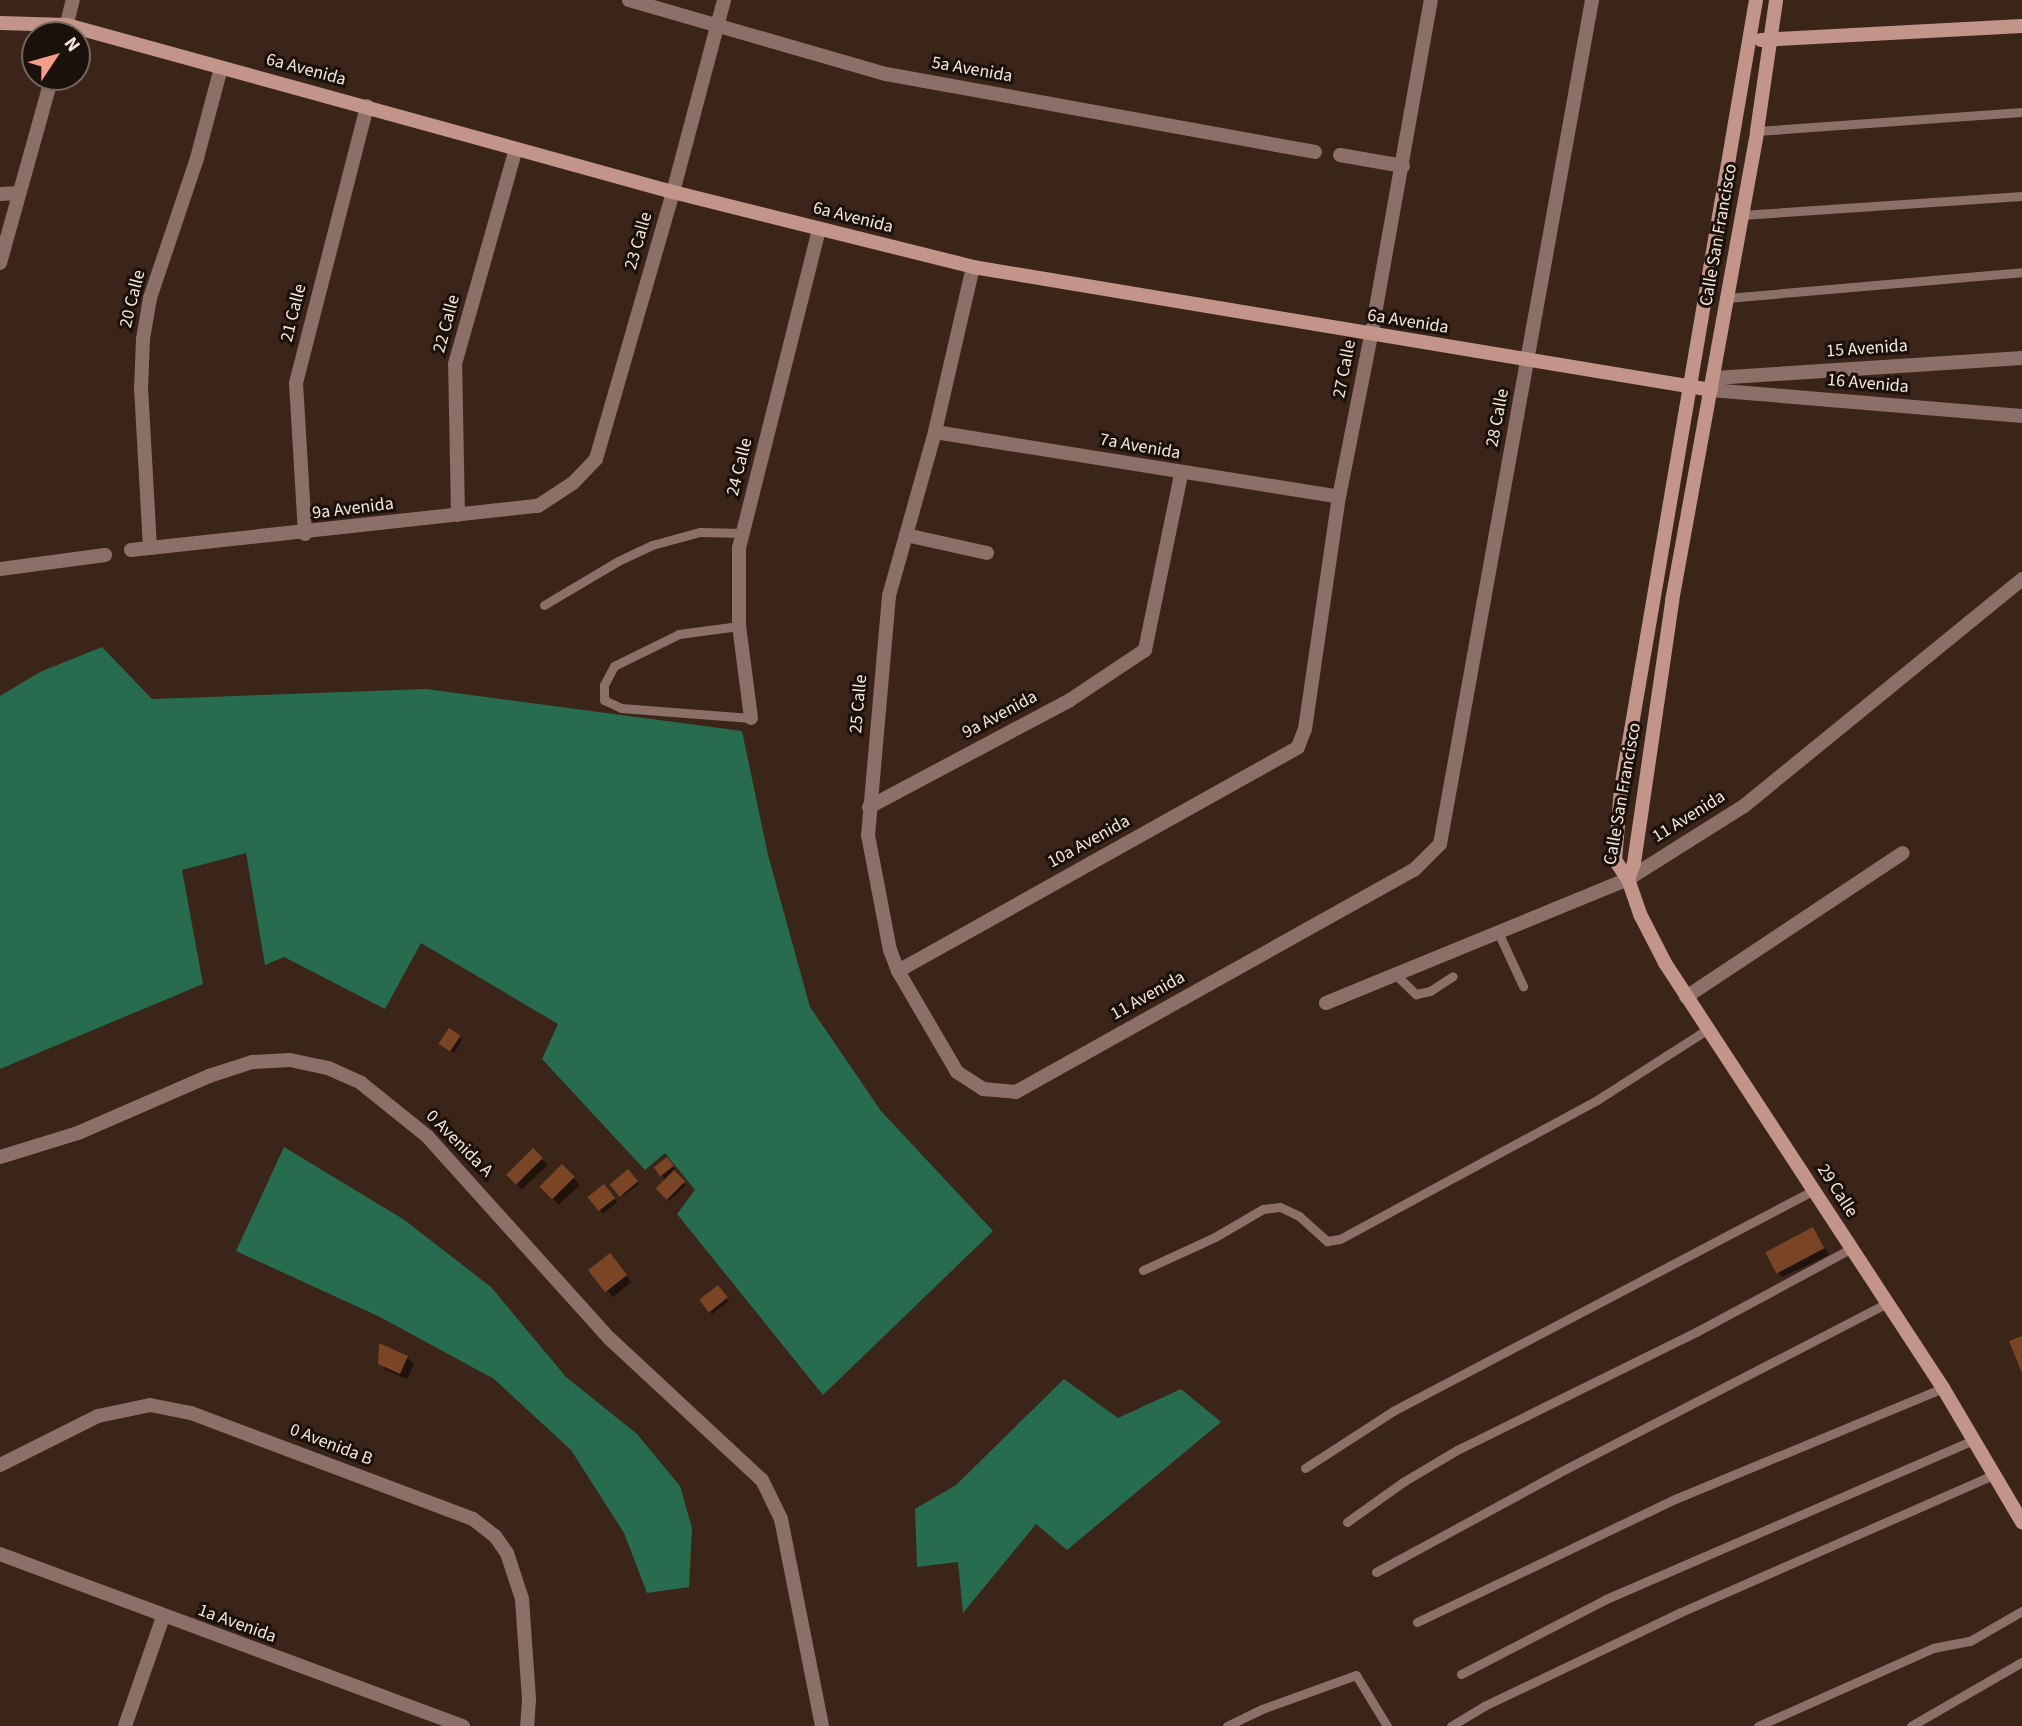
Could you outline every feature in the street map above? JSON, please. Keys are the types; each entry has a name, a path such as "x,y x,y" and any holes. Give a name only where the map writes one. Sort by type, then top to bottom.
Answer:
{"street":[{"path":"67,21 73,0"},
{"name":"5a Avenida","path":"629,0 718,23 886,74 1315,152"},
{"name":"23 Calle","path":"573,483 596,459 673,192 724,0"},
{"name":"27 Calle","path":"1298,747 1305,729 1339,497 1403,166 1431,0"},
{"name":"28 Calle","path":"1440,844 1592,0"},
{"name":"Calle San Francisco","path":"1628,879 1615,860 1621,789 1756,0"},
{"name":"Calle San Francisco","path":"1628,879 1634,863 1672,601 1757,131 1776,0"},
{"name":"6a Avenida","path":"0,23 21,25"},
{"path":"1749,40 2022,26"},
{"name":"6a Avenida","path":"91,36 367,106 673,192 973,267 1371,336 1689,385 1712,384"},
{"name":"20 Calle","path":"150,548 141,389 143,339 150,299 197,158 222,68"},
{"path":"0,263 48,91"},
{"name":"21 Calle","path":"306,534 296,383 367,106"},
{"name":"22 Calle","path":"458,515 456,364 516,149"},
{"path":"1339,155 1403,166"},
{"path":"0,194 19,193"},
{"name":"24 Calle","path":"751,718 738,626 739,548 819,229"},
{"name":"25 Calle","path":"973,267 935,432 889,596 868,835 890,950 898,971 957,1072 983,1088 1016,1091"},
{"name":"15 Avenida","path":"1712,384 2022,358"},
{"name":"16 Avenida","path":"1712,384 2022,416"},
{"name":"7a Avenida","path":"935,432 1181,474 1339,497"},
{"name":"9a Avenida","path":"869,807 1070,700 1145,650 1181,474"},
{"name":"9a Avenida","path":"131,550 306,534 538,506 573,483"},
{"path":"906,535 987,552"},
{"path":"0,569 105,555"},
{"name":"11 Avenida","path":"1326,1003 1628,879 1744,806 2022,579"},
{"name":"10a Avenida","path":"898,971 1298,747"},
{"name":"11 Avenida","path":"1016,1091 1414,870 1440,844"},
{"path":"1686,996 1903,853"},
{"name":"29 Calle","path":"1628,879 1641,916 1686,996 1943,1388 2022,1522"},
{"name":"0 Avenida A","path":"0,1157 78,1133 209,1076 252,1062 290,1060 328,1068 361,1083 426,1136 609,1338 762,1480 781,1519 822,1726"},
{"name":"0 Avenida B","path":"0,1465 99,1416 150,1405 191,1413 473,1519 495,1536 508,1553 522,1600 529,1700 527,1726"},
{"name":"1a Avenida","path":"0,1555 463,1726"},
{"path":"125,1726 163,1617"}],"lane":[{"path":"1757,131 2022,112"},
{"path":"1742,215 2022,196"},
{"path":"1727,298 2022,272"},
{"path":"544,605 618,561 652,545 700,532 743,533"},
{"path":"738,626 679,634 614,666 604,685 604,700 621,708 751,718"},
{"path":"1498,932 1523,986"},
{"path":"1396,975 1416,994 1430,991 1452,976"},
{"path":"1143,1270 1215,1237 1263,1209 1280,1208 1299,1216 1327,1241 1340,1238 1597,1100 1708,1029"},
{"path":"1305,1468 1393,1411 1814,1190"},
{"path":"1347,1522 1403,1482 1457,1450 1696,1332 1852,1248"},
{"path":"1376,1572 1558,1472 1888,1303"},
{"path":"1418,1622 1675,1499 1943,1388"},
{"path":"1461,1674 1606,1600 1973,1440"},
{"path":"1451,1726 1484,1706 1681,1612 1993,1475"},
{"path":"1758,1726 1933,1647 1969,1641 2022,1611"},
{"path":"1911,1726 2022,1662"},
{"path":"1227,1726 1262,1709 1356,1675 1387,1726"}],"green space":[{"path":"102,647 152,699 426,689 742,731 768,855 810,1007 881,1111 993,1231 823,1395 677,1214 695,1190 665,1153 645,1170 542,1059 558,1024 421,943 385,1009 284,957 265,965 246,853 182,870 203,984 0,1069 0,696 40,672"},
{"path":"284,1147 403,1219 491,1287 566,1377 637,1434 680,1486 692,1528 689,1587 647,1593 624,1533 571,1450 494,1379 380,1317 236,1251"},
{"path":"1064,1379 1118,1418 1181,1389 1221,1422 1067,1550 1036,1524 963,1613 958,1562 917,1567 915,1509 956,1485"}],"building":[{"path":"449,1028 461,1036 450,1052 438,1044"},
{"path":"533,1148 543,1158 516,1185 506,1175"},
{"path":"667,1157 674,1166 660,1176 654,1167"},
{"path":"562,1164 575,1177 552,1199 539,1187"},
{"path":"628,1169 638,1181 620,1197 610,1184"},
{"path":"674,1170 685,1181 667,1200 656,1188"},
{"path":"604,1184 615,1198 599,1211 587,1197"},
{"path":"1813,1227 1824,1248 1777,1274 1765,1252"},
{"path":"610,1253 627,1275 605,1292 588,1270"},
{"path":"718,1285 728,1298 709,1312 699,1300"},
{"path":"2022,1336 2022,1373 2009,1341"},
{"path":"379,1343 408,1356 400,1374 378,1364"}]}
